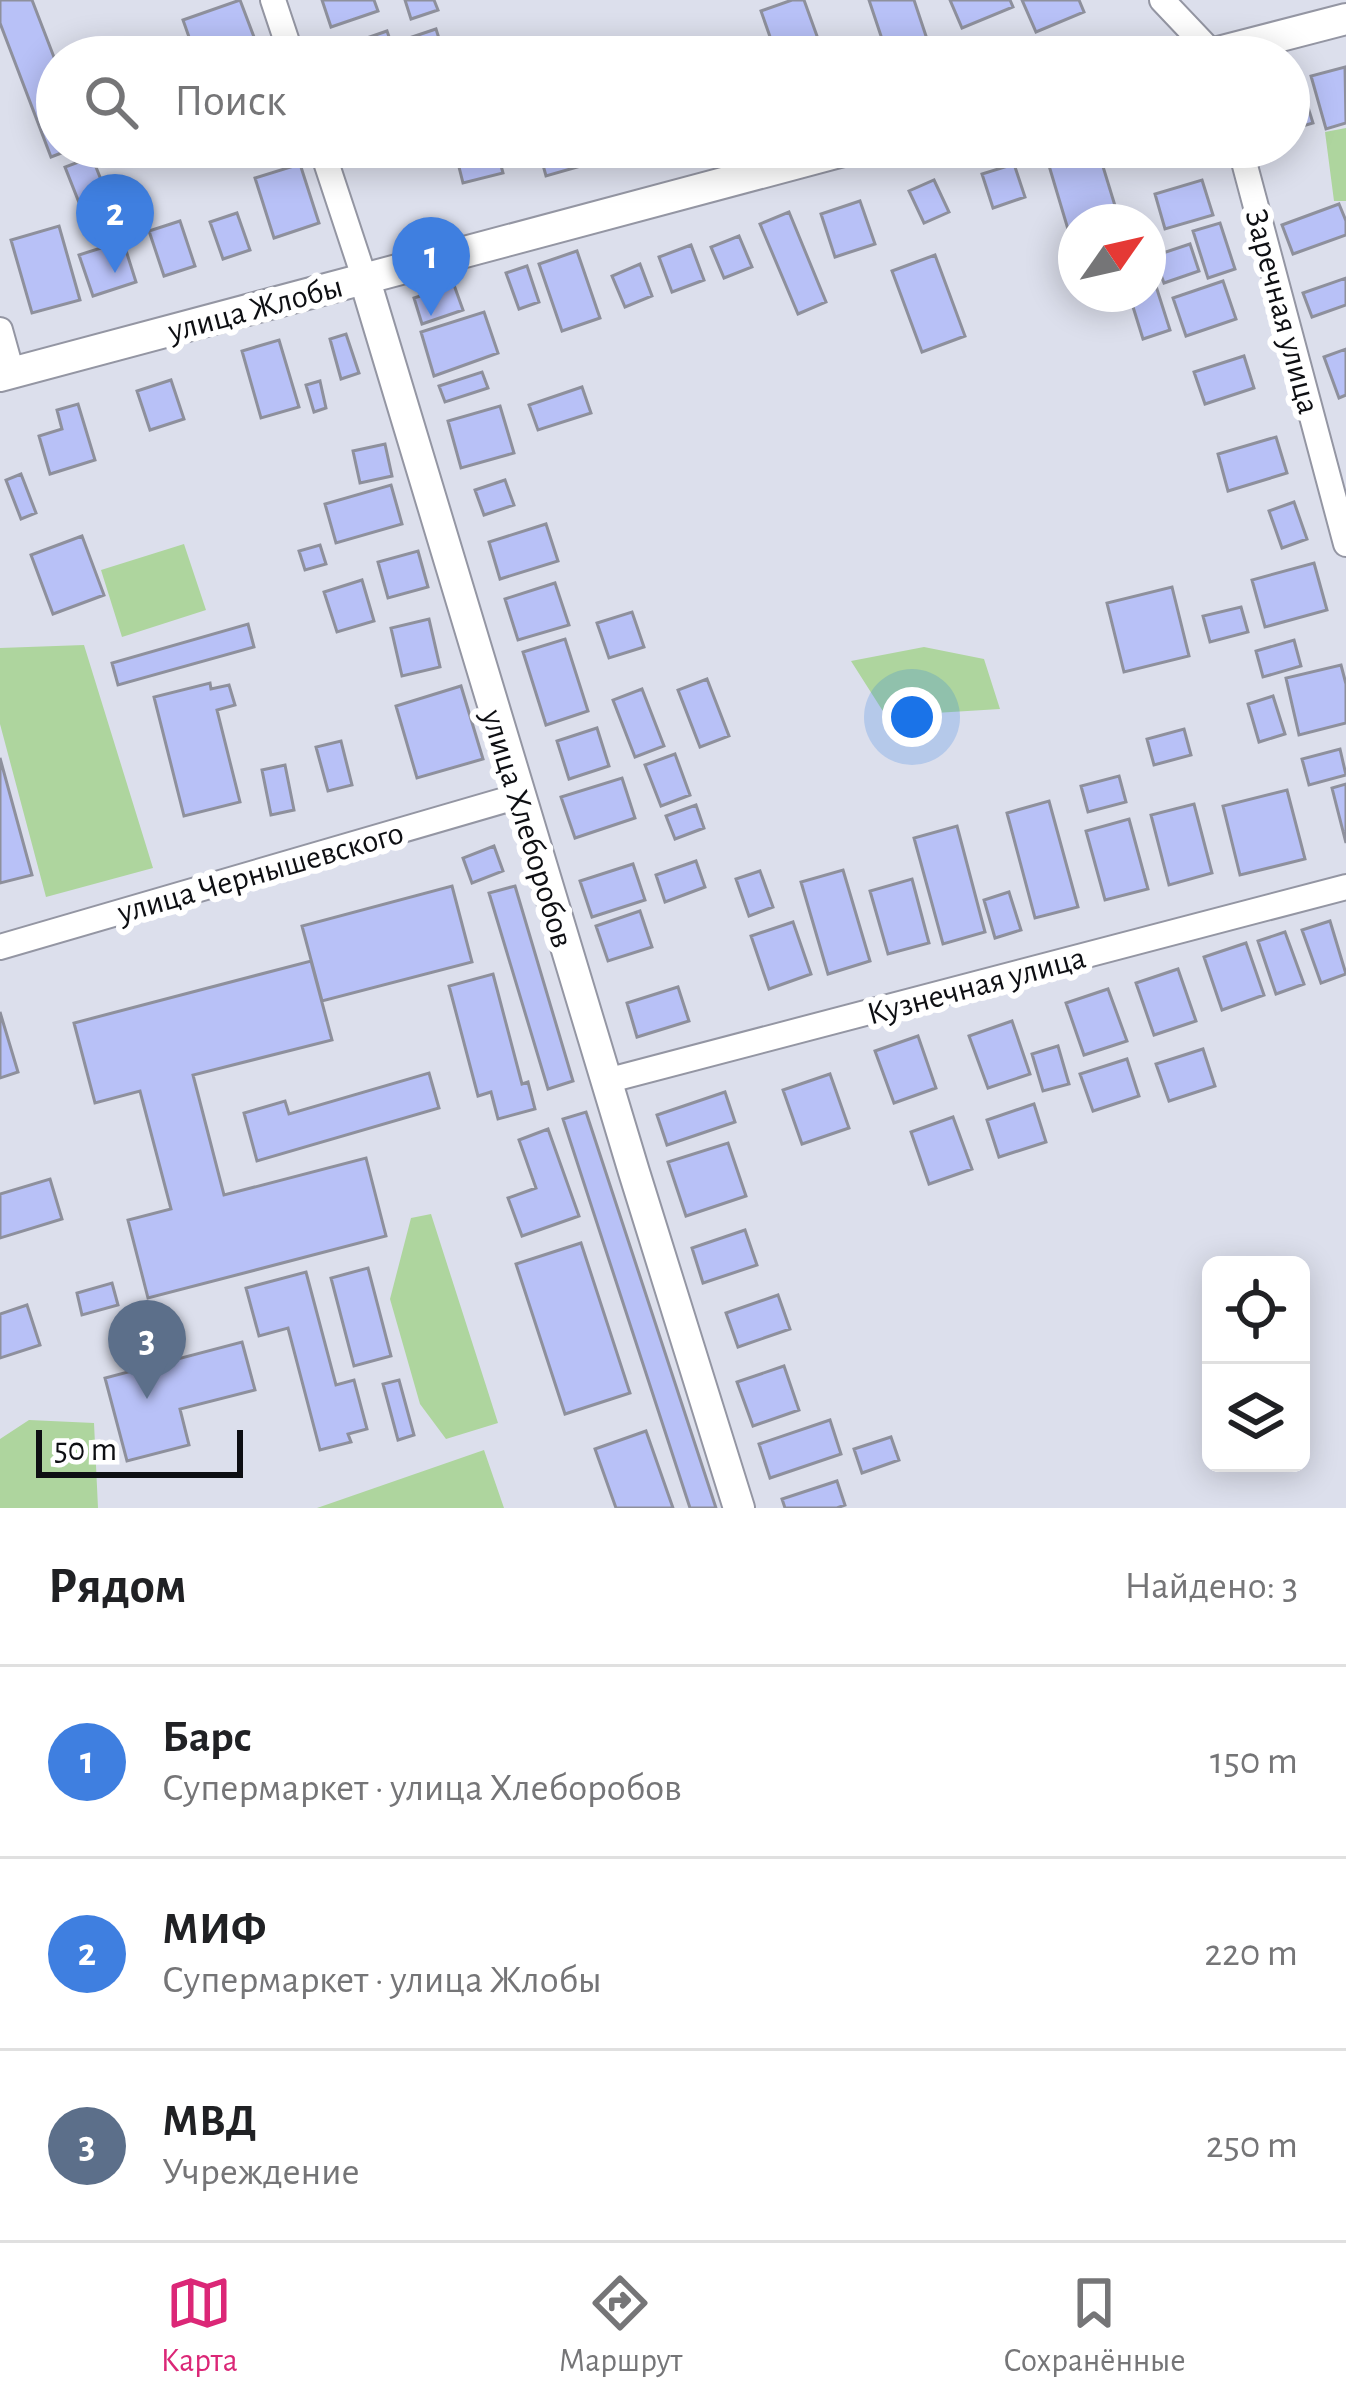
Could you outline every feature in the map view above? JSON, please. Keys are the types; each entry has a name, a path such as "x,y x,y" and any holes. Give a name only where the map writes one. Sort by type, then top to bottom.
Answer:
{"street":[{"path":"273,0 285,36"},
{"path":"1162,0 1193,36"},
{"path":"1284,36 1346,19"},
{"name":"улица Хлеборобов","path":"328,168 739,1508"},
{"name":"улица Жлобы","path":"6,375 778,168"},
{"name":"Заречная улица","path":"1246,168 1346,544"},
{"path":"0,330 6,375"},
{"name":"улица Чернышевского","path":"0,947 519,796"},
{"name":"Кузнечная улица","path":"606,1081 1346,887"}],"green space":[{"path":"1346,128 1346,201 1334,201 1325,132"},
{"path":"184,544 206,610 122,637 101,570"},
{"path":"84,645 153,868 46,897 0,724 0,648"},
{"path":"924,647 984,659 1000,709 886,716 851,661"},
{"path":"431,1214 498,1423 446,1439 420,1404 390,1299 411,1218"},
{"path":"29,1420 94,1423 98,1508 0,1508 0,1439"},
{"path":"484,1450 504,1508 317,1508"}],"building":[{"path":"0,0 32,0 46,36 36,36 36,118 0,23"},
{"path":"240,0 254,36 189,36 183,20"},
{"path":"322,0 374,0 378,11 331,27"},
{"path":"405,0 434,0 438,10 411,19"},
{"path":"804,0 817,36 770,36 761,11"},
{"path":"869,0 914,0 926,36 881,36"},
{"path":"950,0 1010,0 1013,7 962,28"},
{"path":"1022,0 1079,0 1084,12 1036,32"},
{"path":"1345,67 1346,123 1326,129 1311,76"},
{"path":"65,168 96,168 107,195 80,205"},
{"path":"301,168 319,223 274,238 255,178"},
{"path":"459,168 502,168 503,173 463,183"},
{"path":"544,168 574,168 546,176"},
{"path":"1015,168 1025,197 993,208 982,174"},
{"path":"1050,168 1103,168 1114,204 1060,204"},
{"path":"934,180 949,212 924,223 909,191"},
{"path":"1202,180 1213,215 1166,229 1166,204 1158,204 1155,194"},
{"path":"860,201 875,244 835,257 821,214"},
{"path":"1339,204 1346,235 1293,254 1282,225"},
{"path":"789,212 826,302 798,314 760,224"},
{"path":"237,213 250,250 223,259 210,222"},
{"path":"180,221 195,266 164,276 149,231"},
{"path":"1220,223 1235,269 1208,278 1193,231"},
{"path":"59,226 80,300 32,313 11,240"},
{"path":"739,236 752,267 724,278 711,247"},
{"path":"123,241 136,282 93,296 79,255"},
{"path":"1190,244 1199,271 1166,282 1166,252"},
{"path":"691,245 704,280 672,292 659,257"},
{"path":"577,251 600,318 562,331 539,264"},
{"path":"935,255 965,336 922,352 892,271"},
{"path":"640,264 652,296 625,307 612,276"},
{"path":"527,266 539,302 519,309 506,273"},
{"path":"1346,278 1346,305 1312,317 1303,293"},
{"path":"1223,281 1236,319 1186,336 1173,298"},
{"path":"454,285 463,310 422,324 414,298"},
{"path":"484,312 498,353 434,376 421,332"},
{"path":"1135,312 1164,312 1170,330 1143,339"},
{"path":"346,334 359,373 341,379 330,339"},
{"path":"279,340 299,407 261,418 242,351"},
{"path":"1346,349 1346,395 1339,398 1324,357"},
{"path":"1244,356 1254,388 1205,404 1194,372"},
{"path":"482,372 488,388 445,402 439,386"},
{"path":"171,380 184,419 150,430 137,391"},
{"path":"320,381 326,408 314,412 306,385"},
{"path":"582,387 591,413 538,430 529,405"},
{"path":"78,404 95,460 50,474 39,436 62,429 57,410"},
{"path":"500,406 514,453 461,468 448,421"},
{"path":"1276,437 1287,473 1228,491 1218,454"},
{"path":"385,444 392,476 360,483 353,451"},
{"path":"21,474 36,513 21,519 6,480"},
{"path":"505,480 514,505 484,515 475,490"},
{"path":"391,485 402,524 336,543 325,504"},
{"path":"1294,502 1307,539 1282,548 1269,511"},
{"path":"546,524 558,561 500,579 489,542"},
{"path":"82,536 104,595 53,614 31,555"},
{"path":"320,545 326,564 305,570 299,551"},
{"path":"418,551 428,587 388,598 378,562"},
{"path":"1314,563 1327,610 1265,627 1252,580"},
{"path":"362,580 374,621 337,632 324,592"},
{"path":"555,583 569,625 518,640 505,599"},
{"path":"1172,587 1189,656 1124,672 1107,603"},
{"path":"1241,607 1248,632 1210,642 1203,616"},
{"path":"632,612 644,647 609,658 597,623"},
{"path":"429,619 440,667 402,676 391,628"},
{"path":"248,624 254,647 118,685 112,663"},
{"path":"565,639 588,711 546,725 523,652"},
{"path":"1294,640 1301,666 1263,677 1256,651"},
{"path":"1341,665 1346,723 1299,735 1286,678"},
{"path":"707,679 729,736 700,747 678,690"},
{"path":"210,683 211,689 229,685 235,705 217,710 240,802 184,816 154,697"},
{"path":"461,686 483,759 417,778 396,706"},
{"path":"642,689 664,746 635,757 613,700"},
{"path":"1273,696 1285,734 1259,742 1248,704"},
{"path":"597,728 609,766 569,779 557,741"},
{"path":"1184,729 1191,755 1154,765 1147,739"},
{"path":"341,741 352,785 328,791 316,747"},
{"path":"1340,749 1346,775 1309,785 1302,759"},
{"path":"675,754 690,795 661,806 645,765"},
{"path":"0,758 32,875 0,883"},
{"path":"285,765 294,810 271,815 262,770"},
{"path":"1119,776 1126,802 1088,812 1081,786"},
{"path":"622,778 635,818 575,838 561,797"},
{"path":"1346,784 1346,843 1332,788"},
{"path":"1287,790 1305,859 1240,875 1223,806"},
{"path":"1049,801 1078,907 1035,918 1007,813"},
{"path":"1194,804 1212,873 1169,885 1151,815"},
{"path":"696,805 704,828 675,839 666,816"},
{"path":"1129,819 1148,889 1105,900 1086,831"},
{"path":"957,826 985,932 943,944 914,838"},
{"path":"494,846 503,871 472,883 463,858"},
{"path":"696,861 705,887 665,902 656,875"},
{"path":"633,864 645,900 592,917 580,881"},
{"path":"843,870 870,961 828,974 801,882"},
{"path":"760,871 773,907 749,916 736,879"},
{"path":"912,879 929,943 888,954 870,891"},
{"path":"452,886 472,962 322,1001 302,926"},
{"path":"515,886 573,1081 548,1089 489,893"},
{"path":"1009,892 1021,930 995,938 984,900"},
{"path":"640,911 652,947 608,961 596,926"},
{"path":"1330,921 1346,974 1321,983 1302,930"},
{"path":"793,922 811,974 769,989 751,936"},
{"path":"1285,932 1304,984 1276,994 1258,941"},
{"path":"1246,943 1264,995 1222,1010 1204,957"},
{"path":"311,961 332,1040 193,1075 224,1195 366,1158 386,1236 148,1298 128,1220 171,1209 140,1091 95,1103 74,1023"},
{"path":"1178,969 1196,1021 1154,1035 1136,983"},
{"path":"493,974 522,1084 528,1082 535,1109 498,1119 491,1092 478,1096 449,986"},
{"path":"678,987 689,1021 637,1037 627,1003"},
{"path":"1108,989 1127,1041 1084,1055 1066,1003"},
{"path":"0,1012 18,1072 0,1078"},
{"path":"1012,1021 1030,1074 988,1088 969,1036"},
{"path":"918,1036 936,1088 894,1103 875,1051"},
{"path":"1058,1046 1069,1084 1043,1091 1032,1054"},
{"path":"1203,1049 1215,1086 1169,1101 1156,1064"},
{"path":"1127,1059 1139,1096 1093,1111 1080,1074"},
{"path":"429,1073 439,1108 257,1161 244,1113 285,1101 289,1114"},
{"path":"830,1074 849,1128 802,1144 783,1090"},
{"path":"725,1092 735,1122 667,1145 657,1115"},
{"path":"1034,1104 1046,1142 999,1157 987,1120"},
{"path":"586,1112 716,1508 690,1508 563,1119"},
{"path":"953,1117 972,1169 929,1184 911,1132"},
{"path":"548,1129 579,1216 522,1236 508,1198 536,1188 519,1140"},
{"path":"728,1143 746,1196 686,1216 668,1162"},
{"path":"50,1179 62,1219 0,1238 0,1194"},
{"path":"745,1230 757,1265 703,1283 692,1248"},
{"path":"581,1243 630,1393 565,1414 516,1264"},
{"path":"368,1268 391,1356 354,1366 331,1278"},
{"path":"306,1272 336,1385 354,1380 367,1429 348,1434 351,1442 320,1450 288,1328 259,1336 246,1288"},
{"path":"112,1283 118,1305 82,1315 77,1293"},
{"path":"778,1295 790,1329 738,1347 726,1313"},
{"path":"27,1305 40,1345 0,1358 0,1314"},
{"path":"242,1342 255,1390 180,1409 189,1445 127,1461 105,1378"},
{"path":"784,1366 799,1410 753,1426 737,1382"},
{"path":"399,1380 414,1435 398,1440 383,1384"},
{"path":"830,1420 841,1454 770,1478 759,1444"},
{"path":"646,1431 673,1508 616,1508 595,1449"},
{"path":"891,1437 899,1460 862,1473 854,1449"},
{"path":"837,1481 845,1505 785,1508 782,1499"}],"place":[{"name":"МИФ","path":"115,273"},
{"name":"Барс","path":"431,316"},
{"name":"МВД","path":"147,1399"}]}
